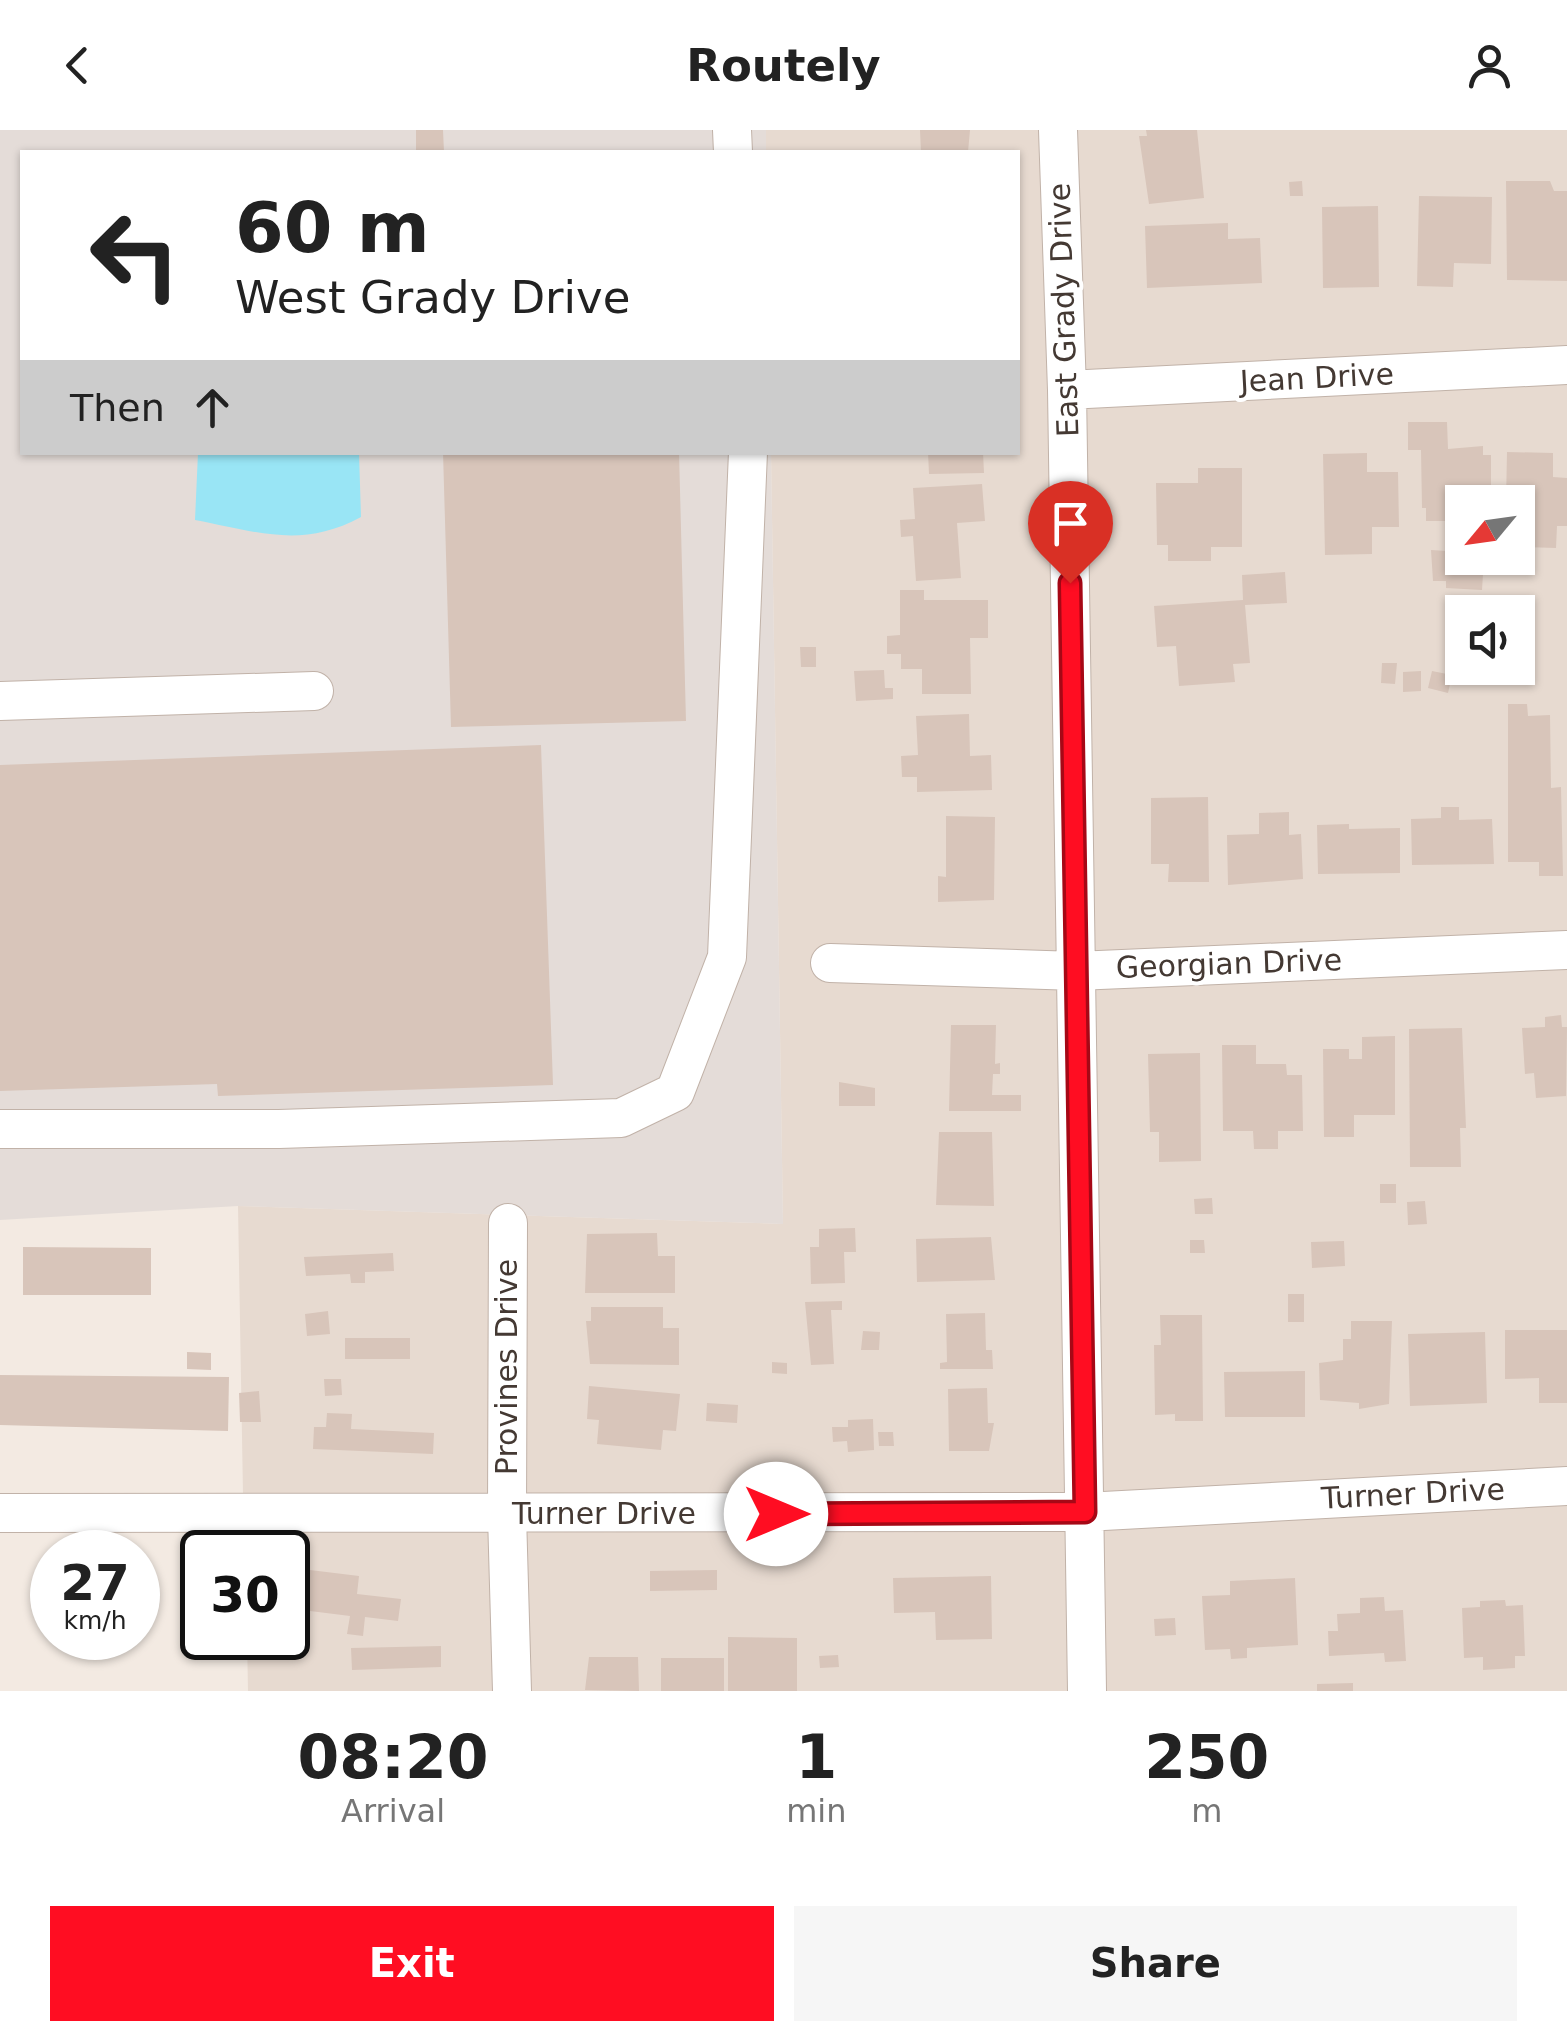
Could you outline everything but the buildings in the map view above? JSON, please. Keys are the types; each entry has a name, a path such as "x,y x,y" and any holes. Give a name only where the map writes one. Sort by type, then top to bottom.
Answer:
{"street":[{"name":"East Grady Drive","path":"1058,130 1067,390 1087,1691"},
{"name":"Jean Drive","path":"1067,390 1567,365"},
{"path":"0,1129 279,1130 621,1118 675,1092 727,957 748,455"},
{"path":"0,701 314,691"},
{"name":"Georgian Drive","path":"830,963 1076,971 1567,950"},
{"name":"Provines Drive","path":"508,1223 506,1515 512,1691"},
{"name":"Turner Drive","path":"0,1513 1085,1512 1567,1486"}],"shaded area":[{"path":"0,130 766,130 766,150 20,150 20,455 771,455 783,1224 238,1206 0,1220"},
{"path":"766,130 1567,130 1567,1691 248,1691 247,1660 310,1660 310,1530 244,1530 238,1206 783,1224 771,455 1020,455 1020,150 766,150"}],"water":[{"path":"198,455 359,455 361,517 340,527 319,533 280,535 195,520"}],"route":[{"path":"776,1514 1085,1512 1070,583"}]}
